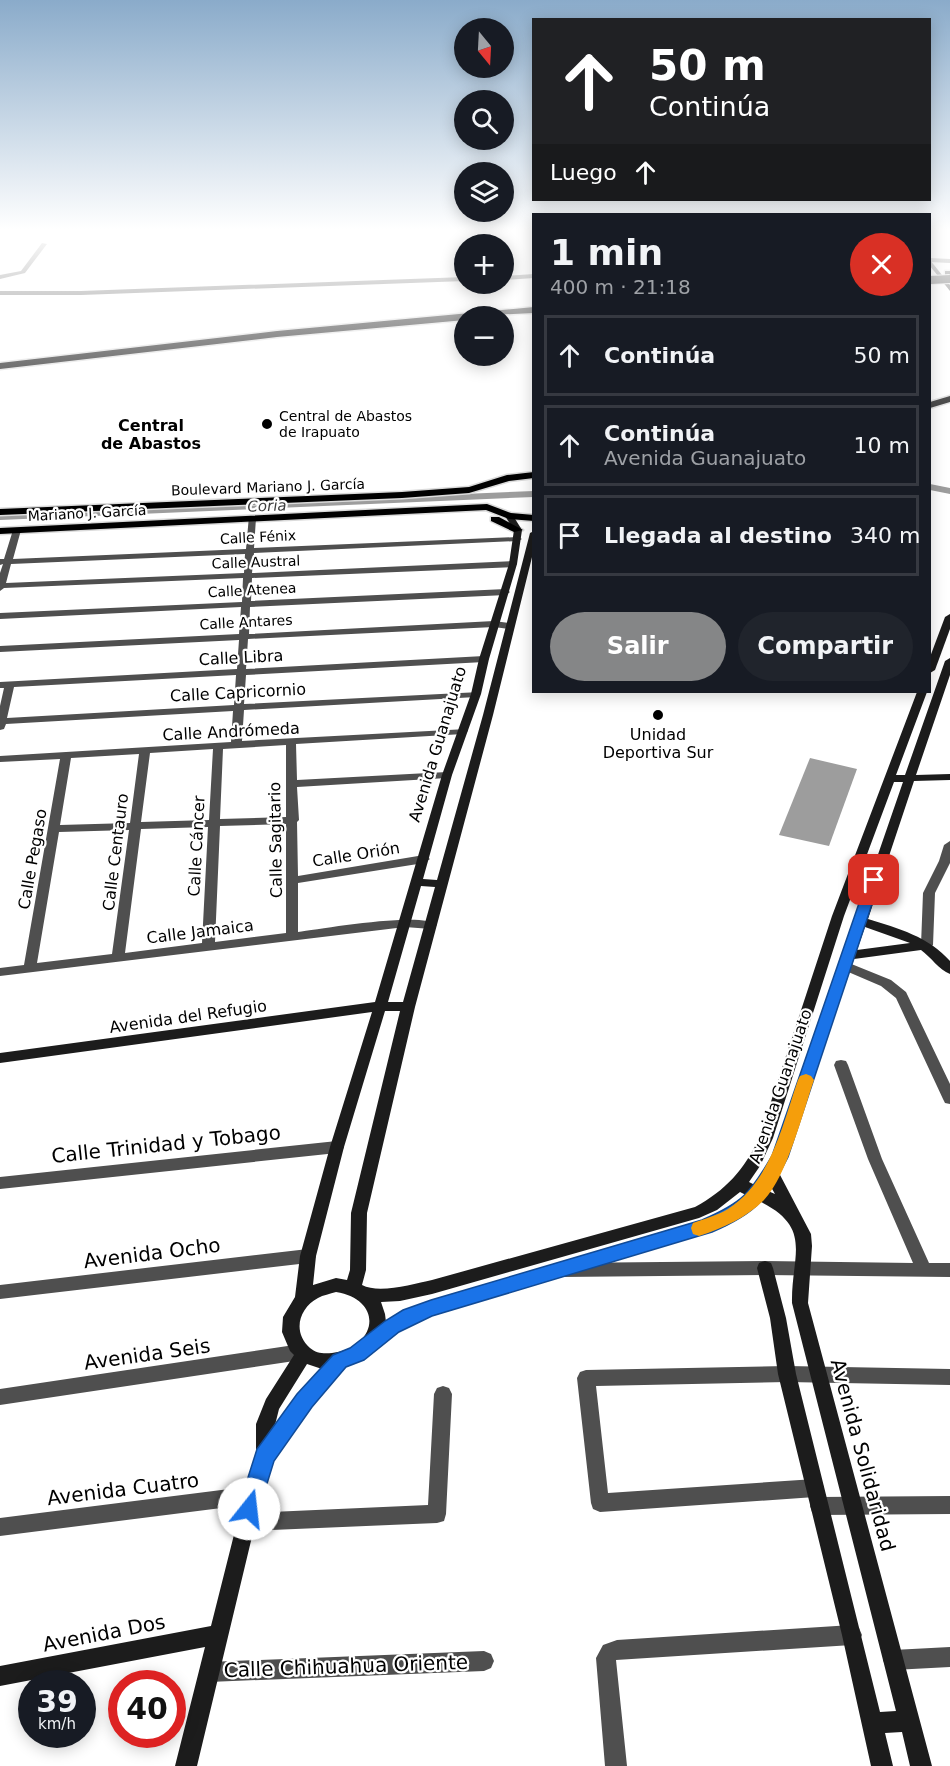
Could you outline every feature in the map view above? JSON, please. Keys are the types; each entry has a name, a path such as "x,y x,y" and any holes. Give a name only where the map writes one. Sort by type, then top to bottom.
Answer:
{"highway":[{"path":"0,366 277,334 454,318"},
{"path":"514,320 532,318"},
{"path":"0,373 183,351 454,325"}],"main road":[{"path":"931,397 950,392"},
{"path":"931,405 950,399"},
{"name":"Boulevard Mariano J. García","path":"0,512 402,495 484,497 507,478 532,475"},
{"name":"Mariano J. García","path":"0,531 274,517 484,497 509,516 532,518"},
{"path":"274,517 311,521 481,516 505,522 518,535"}],"street":[{"path":"509,516 518,535"},
{"path":"236,746 252,518"},
{"path":"0,586 4,562 17,530"},
{"name":"Calle Fénix","path":"4,562 249,551 518,535"},
{"name":"Avenida Guanajuato","path":"303,1297 308,1256 337,1147 362,1072 447,775 476,694 494,624 506,592 518,535"},
{"path":"360,1292 359,1213 408,1007 488,715 532,540"},
{"name":"Calle Austral","path":"0,586 513,564"},
{"name":"Calle Atenea","path":"0,616 506,592"},
{"path":"931,667 950,617"},
{"name":"Calle Antares","path":"0,649 242,635 494,624 509,626"},
{"name":"Calle Libra","path":"5,685 484,659"},
{"name":"Avenida Guanajuato","path":"371,1341 410,1316 720,1221 747,1206 759,1194 772,1173 950,661"},
{"path":"1,724 5,685"},
{"name":"Avenida Guanajuato","path":"360,1292 400,1294 432,1287 699,1212 728,1196 740,1185 757,1159 766,1138 838,916 922,693"},
{"name":"Calle Capricornio","path":"1,724 238,706 476,694"},
{"name":"Calle Andrómeda","path":"0,759 463,731"},
{"name":"Calle Sagitario","path":"291,743 292,936"},
{"name":"Calle Cáncer","path":"208,947 218,747"},
{"name":"Calle Centauro","path":"118,958 145,751"},
{"name":"Calle Pegaso","path":"30,968 66,755"},
{"path":"291,784 447,775"},
{"path":"888,779 950,777"},
{"path":"54,829 293,820"},
{"path":"927,945 929,893 945,861 950,844"},
{"name":"Calle Orión","path":"293,880 424,860"},
{"path":"416,882 443,884"},
{"path":"860,921 902,934 927,945 940,956 950,970"},
{"name":"Calle Jamaica","path":"0,972 292,936 405,924 430,926"},
{"path":"846,961 927,945"},
{"path":"846,961 886,983 901,995 950,1099"},
{"name":"Avenida del Refugio","path":"0,1058 380,1006 408,1007"},
{"path":"841,1065 875,1159 924,1270"},
{"name":"Calle Trinidad y Tobago","path":"0,1184 337,1147"},
{"name":"Avenida Solidaridad","path":"772,1173 803,1233 805,1242 801,1268 800,1303 921,1766"},
{"path":"740,1185 792,1213"},
{"name":"Avenida Ocho","path":"0,1292 308,1256"},
{"path":"765,1268 778,1318 787,1374 882,1766"},
{"path":"559,1270 801,1268 950,1270"},
{"path":"336,1285 360,1292 372,1302 378,1317 371,1341 357,1354 339,1361 324,1362 303,1353 292,1340 289,1325 293,1310 303,1297 327,1286 336,1285"},
{"path":"186,1766 217,1635 265,1456 265,1424 272,1405 303,1353"},
{"name":"Avenida Seis","path":"0,1397 303,1353"},
{"path":"265,1456 304,1401 339,1361"},
{"path":"950,1377 787,1374 586,1378 600,1503 817,1497 853,1506 950,1505"},
{"path":"246,1522 437,1514 443,1394"},
{"name":"Avenida Cuatro","path":"0,1527 253,1495"},
{"name":"Avenida Dos","path":"0,1677 217,1635"},
{"path":"616,1766 606,1658 610,1652 852,1635"},
{"path":"893,1660 950,1657"},
{"name":"Calle Chihuahua Oriente","path":"209,1672 484,1661"},
{"path":"872,1723 909,1722"}],"shaded area":[{"path":"810,758 857,769 829,846 779,835"}],"waterway":[{"name":"Coria","path":"931,487 950,491"},
{"name":"Coria","path":"0,517 532,494"}],"slow traffic":[{"path":"699,1228 733,1215 759,1194 780,1157 806,1080"}],"place":[{"name":"Central de Abastos de Irapuato","path":"267,424"},
{"name":"Unidad Deportiva Sur","path":"658,715"}],"district":[{"name":"Central de Abastos","path":"151,434"}],"route":[{"path":"249,1509 265,1456 304,1401 339,1361 357,1354 392,1326 431,1308 706,1227 733,1215 759,1194 780,1157 874,880"}]}
